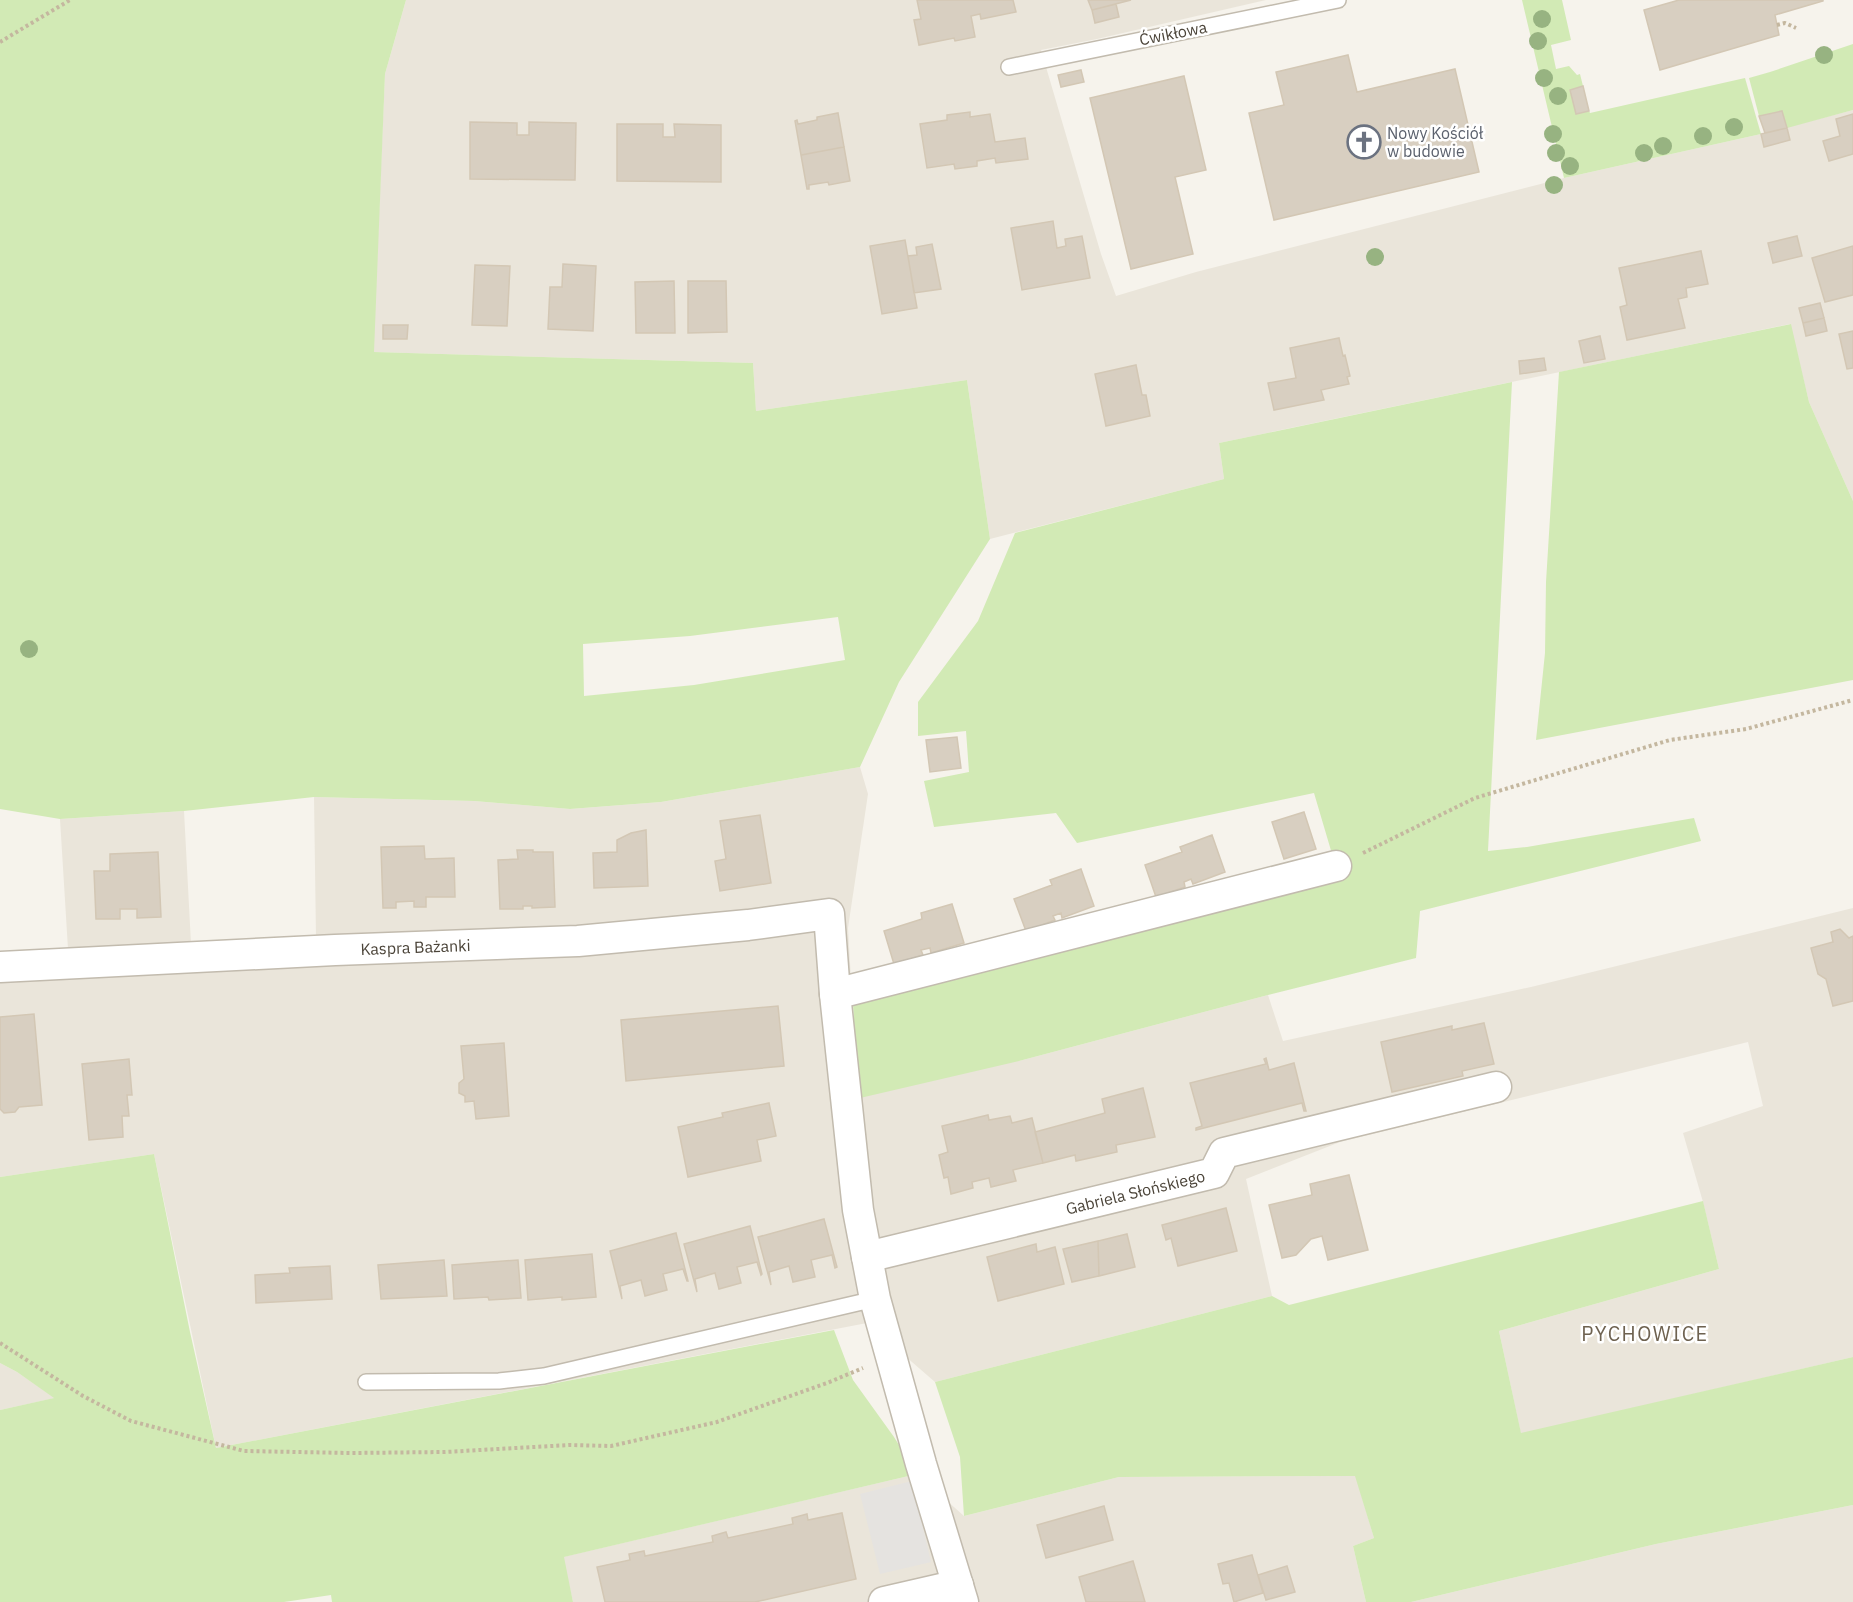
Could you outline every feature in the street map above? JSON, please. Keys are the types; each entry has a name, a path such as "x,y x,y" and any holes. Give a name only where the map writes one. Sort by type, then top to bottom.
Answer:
{"street":[{"path":"884,1602 960,1594 875,1299 858,1210 835,994 1336,866"},
{"name":"Kaspra Bażanki","path":"0,967 578,941 829,914 835,994"},
{"name":"Gabriela Słońskiego","path":"867,1257 1214,1173 1224,1153 1496,1087"}],"lane":[{"name":"Ćwikłowa","path":"1009,67 1338,0"},
{"path":"366,1382 499,1382 544,1376 875,1299"}],"path":[{"path":"0,42 70,0"},
{"path":"1777,25 1785,23 1797,28"},
{"path":"1336,866 1475,798 1670,740 1746,729 1853,700"},
{"path":"0,1343 83,1396 131,1421 244,1451 350,1453 445,1452 569,1445 611,1446 717,1422 827,1383 891,1356"}],"shaded area":[{"path":"406,0 1266,0 1041,50 1101,254 1116,296 1196,272 1564,178 1761,134 1853,110 1853,501 1809,402 1790,324 1219,443 1224,479 990,539 967,380 756,411 753,363 373,352 385,74"},
{"path":"860,767 868,794 848,928 856,1066 1019,1061 1268,995 1283,1041 1531,987 1853,908 1853,1357 1521,1434 1499,1331 1719,1269 1683,1133 1763,1106 1748,1042 1340,1142 1246,1179 1272,1296 935,1382 867,1323 216,1448 154,1154 0,1177 0,955 68,949 60,819 184,811 191,944 316,938 314,797 474,801 570,809 661,802"},
{"path":"0,1363 17,1372 55,1398 0,1410"},
{"path":"917,1474 964,1516 1119,1477 1356,1476 1374,1538 1353,1546 1366,1602 573,1602 563,1557"},
{"path":"912,1481 931,1562 880,1574 860,1494"},
{"path":"1853,1505 1853,1602 1411,1602 1656,1544"}],"green space":[{"path":"0,0 406,0 385,74 374,352 753,363 756,411 967,380 990,539 899,682 860,767 661,802 570,809 474,801 314,797 184,811 60,819 0,809","holes":["838,617 845,660 694,685 584,696 583,644 690,636"]},
{"path":"1522,0 1562,0 1571,40 1551,45 1556,69 1569,66 1577,75 1580,74 1583,86 1570,90 1576,114 1589,111 1590,113 1745,78 1761,134 1564,178"},
{"path":"1853,44 1853,110 1787,128 1782,111 1759,116 1749,78"},
{"path":"1791,324 1809,402 1853,501 1853,680 1536,740 1545,653 1546,582 1559,372"},
{"path":"1512,382 1488,851 1527,847 1694,818 1701,841 1420,911 1416,958 1019,1061 860,1098 853,1003 1340,881 1314,793 1077,843 1056,813 934,827 924,781 969,772 966,731 918,736 918,702 978,621 1015,533 1224,479 1219,443"},
{"path":"154,1154 216,1448 834,1330 853,1380 894,1437 917,1474 564,1557 573,1602 332,1602 331,1595 284,1602 0,1602 0,1410 54,1398 0,1363 0,1177"},
{"path":"1703,1201 1719,1269 1499,1331 1521,1433 1853,1357 1853,1505 1656,1544 1411,1602 1366,1602 1353,1546 1374,1538 1355,1476 1119,1477 964,1516 960,1457 935,1382 1272,1296 1289,1305"}],"building":[{"path":"917,0 1013,0 1016,12 981,19 980,14 971,16 975,37 955,41 954,38 919,45 914,20 921,19"},
{"path":"1088,0 1131,0 1092,10"},
{"path":"1679,0 1823,1 1775,15 1779,35 1660,70 1644,10"},
{"path":"1116,4 1119,17 1095,23 1092,10"},
{"name":"Nowy Kościół w budowie","path":"1348,55 1357,92 1455,69 1479,172 1274,220 1249,113 1284,105 1276,72"},
{"path":"1081,70 1084,82 1061,87 1058,75"},
{"path":"1184,76 1206,170 1175,177 1193,254 1131,269 1090,98"},
{"path":"1583,86 1589,111 1576,114 1570,90"},
{"path":"1782,111 1787,128 1765,133 1759,116"},
{"path":"970,112 970,117 990,114 995,142 1025,138 1028,159 996,163 995,158 977,161 977,166 955,169 954,164 927,168 920,124 947,120 947,115"},
{"path":"838,113 844,147 801,155 795,121 797,120 798,124"},
{"path":"1853,114 1853,154 1829,161 1823,141 1840,136 1836,119"},
{"path":"470,122 517,123 517,135 529,135 529,122 576,123 575,180 470,179"},
{"path":"617,124 663,124 663,137 675,137 674,124 721,125 721,182 617,181"},
{"path":"1787,128 1790,140 1764,147 1761,134"},
{"path":"844,147 850,181 829,185 828,182 809,185 807,189 801,155"},
{"path":"1053,221 1057,248 1066,246 1065,239 1082,236 1090,278 1022,290 1011,228"},
{"path":"1797,236 1802,256 1773,263 1768,243"},
{"path":"905,240 917,308 882,314 870,246"},
{"path":"932,244 941,289 914,293 908,256 917,255 916,247"},
{"path":"1853,246 1853,295 1825,302 1812,258"},
{"path":"1701,251 1708,284 1686,288 1687,297 1678,299 1685,328 1627,340 1620,307 1627,305 1619,268"},
{"path":"563,264 596,266 593,331 548,329 550,287 562,287"},
{"path":"475,265 510,266 507,326 472,325"},
{"path":"674,281 675,333 636,333 635,282"},
{"path":"688,281 726,281 727,332 688,333"},
{"path":"1820,303 1824,318 1803,323 1799,308"},
{"path":"1824,318 1827,331 1806,336 1803,323"},
{"path":"383,325 408,325 407,339 383,339"},
{"path":"1853,331 1853,368 1847,369 1839,334"},
{"path":"1600,336 1605,359 1584,363 1579,341"},
{"path":"1339,338 1350,376 1347,377 1349,384 1321,390 1324,400 1274,410 1268,383 1296,378 1290,348"},
{"path":"1544,358 1546,370 1520,374 1519,361"},
{"path":"1136,365 1142,395 1146,395 1150,416 1106,426 1095,374"},
{"path":"957,737 961,768 930,772 926,740"},
{"path":"1304,812 1316,849 1284,859 1272,822"},
{"path":"760,815 771,883 720,891 715,861 726,859 720,821"},
{"path":"646,830 648,886 594,888 593,853 617,852 617,840 631,833"},
{"path":"1212,835 1225,872 1193,884 1191,879 1184,882 1185,887 1156,897 1145,865 1182,852 1180,847"},
{"path":"424,846 425,859 454,858 455,897 426,897 426,907 414,907 414,901 396,902 396,908 383,908 381,847"},
{"path":"517,850 553,852 555,907 523,906 523,909 500,909 498,860 518,859"},
{"path":"158,852 161,917 137,918 137,909 120,909 120,919 96,919 94,871 110,871 110,854"},
{"path":"1081,869 1094,906 1062,918 1061,913 1053,916 1055,920 1026,931 1014,899 1052,885 1050,880"},
{"path":"952,904 964,943 931,953 930,948 921,950 923,955 894,964 884,931 922,919 921,913"},
{"path":"1840,929 1849,938 1853,936 1853,1001 1833,1006 1826,979 1818,974 1811,948 1833,942 1831,932"},
{"path":"778,1006 784,1066 626,1081 621,1020"},
{"path":"34,1014 42,1105 19,1107 15,1112 4,1113 0,1109 0,1017"},
{"path":"1484,1023 1494,1064 1462,1071 1463,1076 1392,1092 1381,1042 1452,1026 1452,1030"},
{"path":"504,1043 509,1116 476,1119 474,1101 465,1102 465,1096 459,1093 459,1083 464,1079 461,1046"},
{"path":"1266,1058 1269,1070 1294,1063 1306,1111 1302,1103 1196,1130 1202,1126 1190,1083 1266,1064 1264,1059"},
{"path":"129,1059 132,1095 127,1095 129,1116 122,1116 123,1137 89,1140 82,1064"},
{"path":"1143,1088 1155,1137 1116,1145 1117,1152 1076,1161 1075,1155 1043,1163 1035,1132 1105,1113 1102,1099"},
{"path":"769,1103 776,1136 757,1140 761,1161 688,1177 678,1127 723,1117 722,1113"},
{"path":"988,1115 989,1120 1010,1116 1012,1123 1032,1118 1043,1163 1013,1170 1016,1181 991,1187 989,1178 972,1182 973,1188 951,1194 948,1177 944,1178 939,1155 948,1152 942,1126"},
{"path":"1349,1175 1368,1250 1328,1260 1322,1236 1311,1239 1296,1255 1282,1258 1269,1205 1312,1195 1310,1184"},
{"path":"1226,1208 1237,1251 1178,1266 1171,1238 1166,1240 1162,1225"},
{"path":"824,1219 837,1267 835,1268 832,1255 811,1260 815,1277 793,1282 789,1266 769,1272 771,1285 758,1237"},
{"path":"750,1226 762,1274 757,1262 737,1267 741,1283 719,1289 715,1273 695,1279 697,1292 684,1244"},
{"path":"676,1233 688,1281 683,1269 663,1274 667,1290 645,1296 641,1280 620,1286 622,1299 610,1251"},
{"path":"1127,1234 1135,1267 1099,1276 1098,1241"},
{"path":"1098,1241 1099,1276 1072,1282 1063,1249"},
{"path":"1036,1244 1037,1252 1055,1247 1064,1284 998,1301 987,1257"},
{"path":"592,1254 596,1297 528,1300 525,1260"},
{"path":"444,1260 447,1296 381,1299 378,1265"},
{"path":"518,1260 521,1298 454,1299 452,1265"},
{"path":"330,1266 332,1299 256,1303 255,1275 290,1273 289,1268"},
{"path":"1104,1506 1113,1540 1046,1558 1037,1525"},
{"path":"842,1513 856,1579 755,1602 605,1602 597,1567 630,1560 629,1554 644,1551 645,1556 713,1542 712,1536 726,1532 728,1538 793,1524 792,1518 807,1514 808,1520"},
{"path":"1252,1555 1263,1593 1234,1602 1229,1583 1223,1584 1218,1564"},
{"path":"1133,1561 1145,1602 1086,1602 1079,1577"},
{"path":"1287,1566 1295,1592 1266,1600 1258,1575"}],"place":[{"name":"Nowy Kościół w budowie","path":"1364,142"}],"district":[{"name":"PYCHOWICE","path":"1645,1334"}]}
